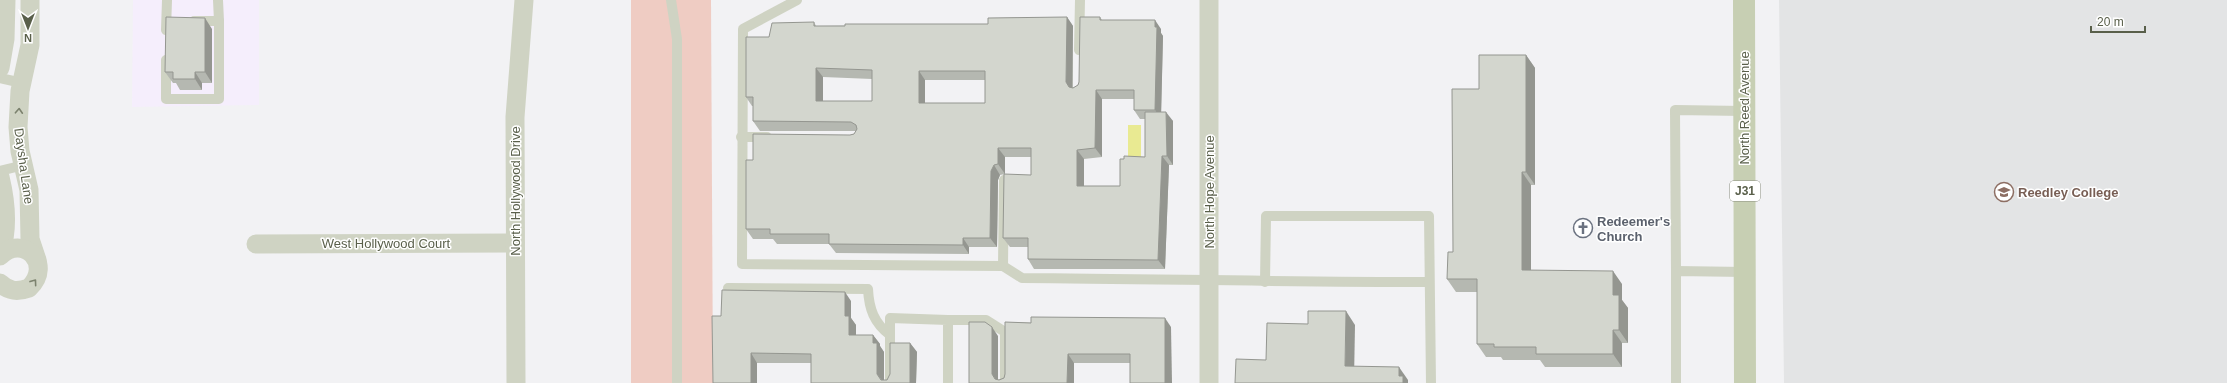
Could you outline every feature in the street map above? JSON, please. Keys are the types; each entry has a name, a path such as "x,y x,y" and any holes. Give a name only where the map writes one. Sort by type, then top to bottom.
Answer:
{"main road":[{"name":"North Reed Avenue","path":"1744,0 1745,383"}],"street":[{"path":"0,68 4,47 6,0"},
{"name":"Daysha Lane","path":"0,283 7,289 14,291 29,288 38,275 37,260 30,239 29,190 18,128 22,83 30,45 30,0"},
{"name":"North Hollywood Drive","path":"516,383 515,117 524,0"},
{"name":"North Hope Avenue","path":"1209,0 1209,383"},
{"name":"Daysha Lane","path":"0,177 6,213 5,238 0,255"},
{"name":"West Hollywood Court","path":"256,244 515,243"},
{"name":"Daysha Lane","path":"0,255 11,248 18,248 32,254 37,260"}],"lane":[{"path":"166,37 174,21 167,0"},
{"path":"166,52 166,99 219,99 218,0"},
{"path":"672,0 677,39 677,383"},
{"path":"797,0 742,29 742,264 1003,266 1022,278 1210,279 1265,282 1429,282"},
{"path":"1079,59 1080,0"},
{"path":"6,21 31,21"},
{"path":"174,21 219,22"},
{"path":"0,78 22,83"},
{"path":"1676,383 1675,110 1744,110"},
{"path":"741,137 780,137"},
{"path":"0,171 24,165"},
{"path":"1003,266 1004,180"},
{"path":"6,213 30,214"},
{"path":"1265,282 1266,216 1429,216 1431,383"},
{"path":"1676,271 1745,272"},
{"path":"728,288 868,289 870,306 874,318 890,335"},
{"path":"874,318 986,320 1005,332 1005,383"},
{"path":"890,318 890,383"},
{"path":"948,320 948,383"}],"shaded area":[{"path":"133,0 259,0 259,105 132,107"},
{"path":"631,0 711,0 713,383 631,383"},
{"name":"Reedley College","path":"1779,0 2227,0 2227,383 1784,383"},
{"path":"1128,125 1141,125 1141,158 1128,158"}],"building":[{"path":"166,17 205,18 205,72 195,72 195,79 173,79 173,72 165,72"},
{"path":"1067,17 1066,82 1069,87 1073,88 1078,85 1079,82 1080,17 1100,17 1100,20 1155,20 1155,27 1157,27 1155,110 1134,110 1134,90 1096,90 1095,148 1077,150 1077,186 1120,186 1120,159 1124,159 1124,156 1145,157 1145,112 1166,112 1167,156 1162,156 1158,260 1028,259 1028,238 1003,238 1004,174 1031,175 1031,148 998,148 998,164 994,165 991,171 990,238 963,238 963,245 829,244 829,234 770,234 770,229 746,229 746,160 753,160 753,134 850,135 854,134 857,129 856,125 851,122 753,121 753,97 746,97 746,37 769,37 772,23 814,22 814,26 845,26 845,24 988,24 988,18","holes":["816,68 872,70 872,101 816,101","919,71 985,71 985,103 919,103"]},
{"path":"1479,55 1526,55 1526,172 1522,172 1522,270 1613,271 1613,295 1619,295 1619,330 1613,330 1613,354 1536,354 1536,347 1494,347 1494,344 1477,344 1477,279 1447,279 1448,252 1453,252 1452,89 1479,89"},
{"path":"722,290 845,292 845,316 849,316 849,335 873,335 873,343 877,343 877,374 881,380 887,380 890,374 890,343 910,343 910,383 811,383 811,354 751,353 751,383 713,383 712,316 721,316"},
{"path":"1308,311 1346,311 1345,366 1399,367 1399,376 1403,376 1403,383 1235,383 1236,359 1266,360 1267,323 1308,324"},
{"path":"1031,317 1165,318 1165,383 1130,383 1130,354 1068,354 1067,383 969,383 969,322 985,322 992,327 992,374 995,379 999,380 1004,378 1005,374 1005,322 1031,323"}],"place":[{"name":"Reedley College","path":"2004,192"},
{"name":"Redeemer's Church","path":"1583,228"}]}
